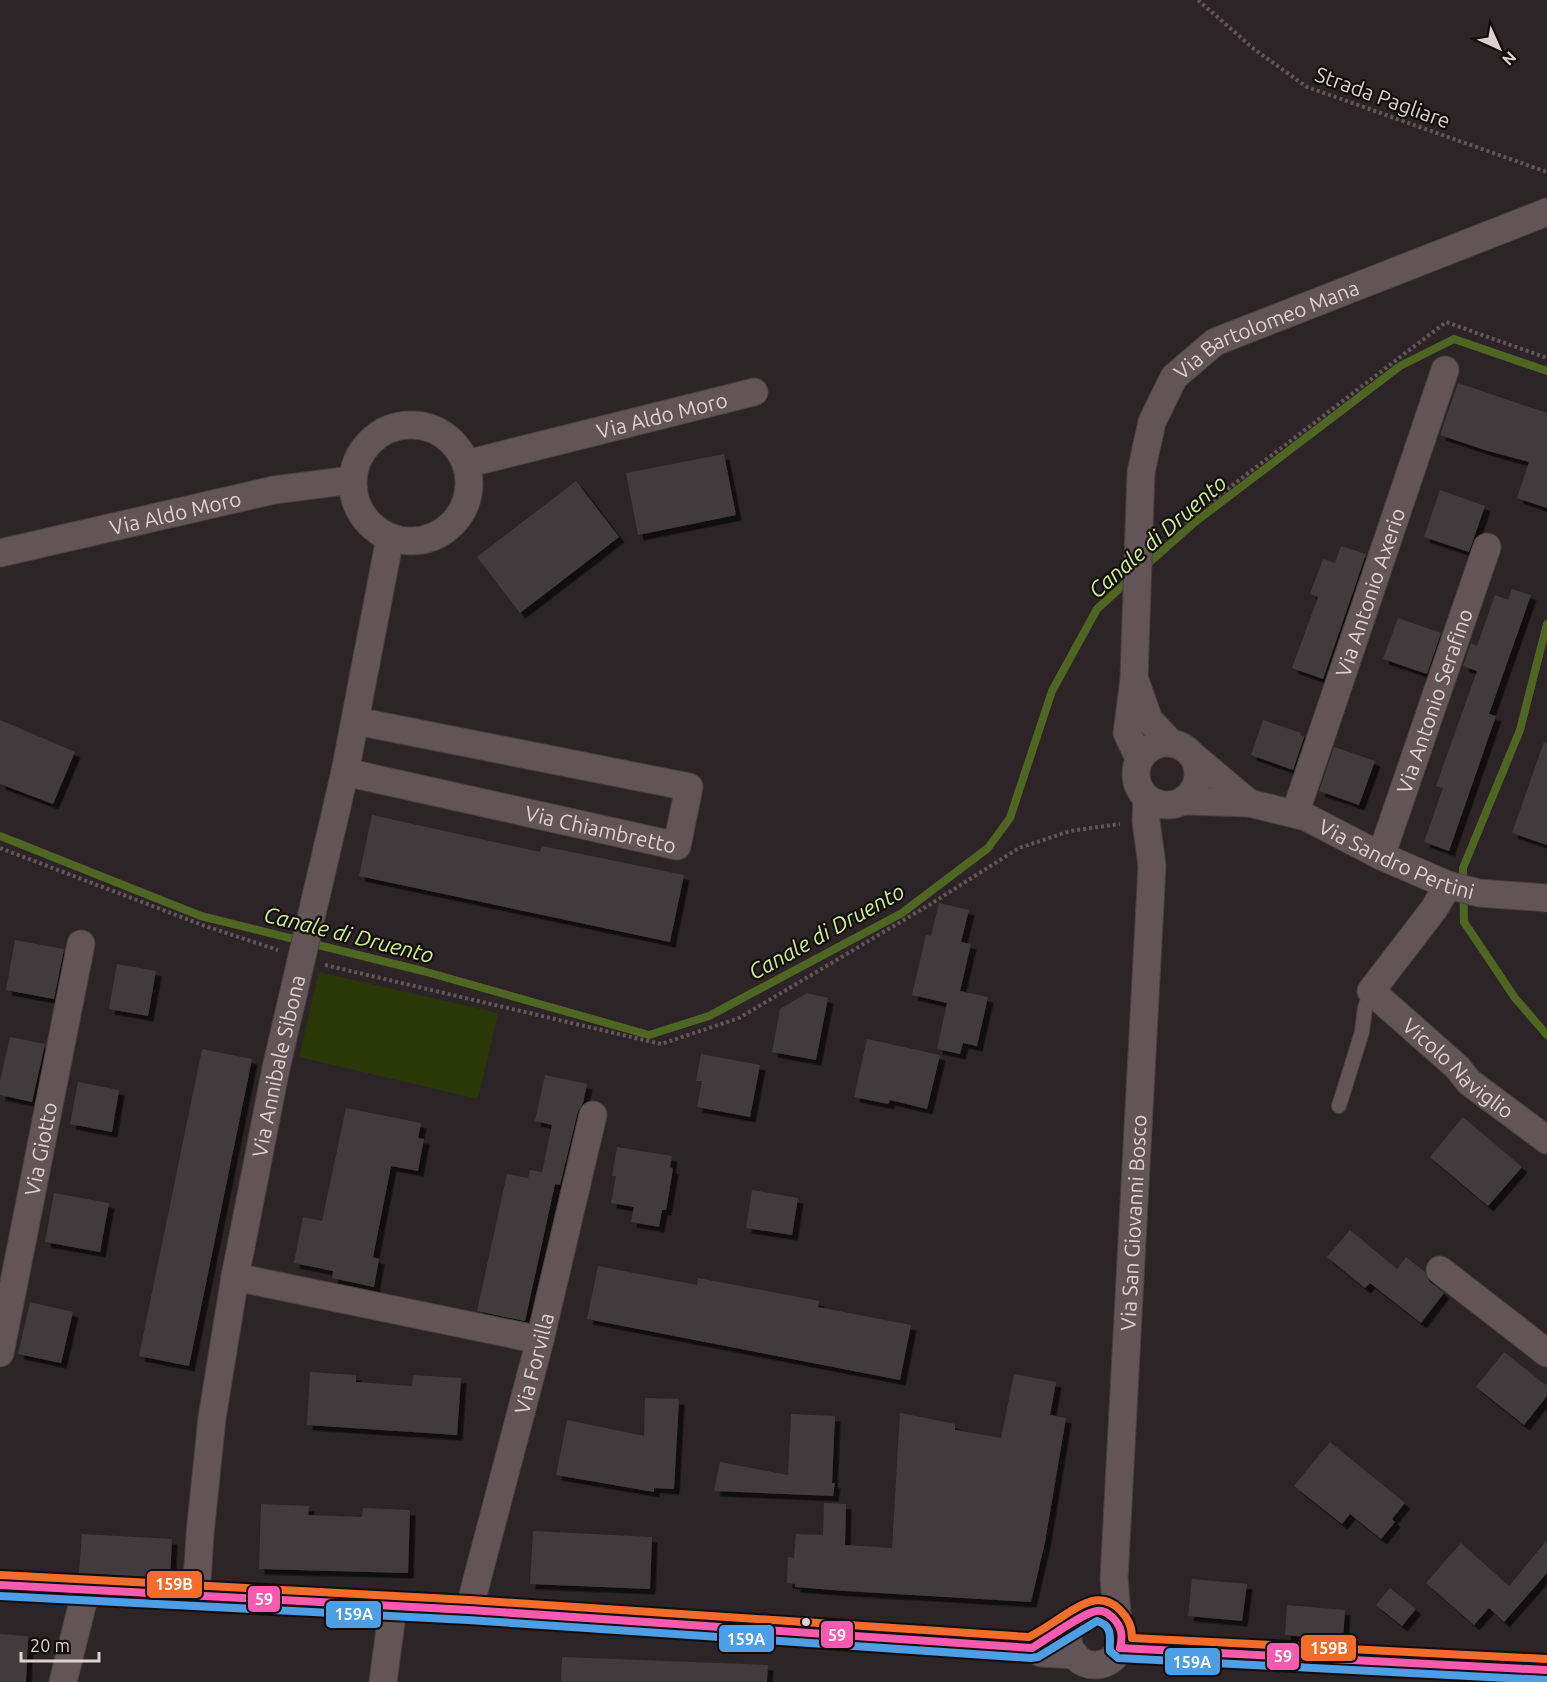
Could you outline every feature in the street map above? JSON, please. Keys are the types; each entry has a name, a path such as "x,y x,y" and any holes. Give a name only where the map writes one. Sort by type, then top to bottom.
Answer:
{"street":[{"name":"Via Bartolomeo Mana","path":"1139,758 1127,733 1134,678 1141,472 1152,422 1174,377 1215,342 1547,212"},
{"name":"Via Antonio Axerio","path":"1295,814 1445,370"},
{"name":"Via Aldo Moro","path":"466,464 754,392"},
{"path":"414,424 436,430 455,444 466,464 469,480 468,497 462,512 452,525 438,535 422,540 406,542 390,538 374,529 361,515 354,498 352,480 358,458 372,439 392,428 414,424"},
{"name":"Via Aldo Moro","path":"0,554 274,490 352,480"},
{"name":"Via Annibale Sibona","path":"196,1597 212,1418 235,1277 276,1068 356,721 390,538"},
{"name":"Via Antonio Serafino","path":"1381,856 1487,547"},
{"name":"Via Bartolomeo Mana","path":"1134,678 1149,720 1182,749"},
{"name":"Via Chiambretto","path":"345,772 677,846 689,788 356,721"},
{"path":"1161,743 1182,749 1197,764 1196,785 1191,794 1178,803 1155,803 1146,809 1137,783 1139,758 1152,746 1161,743"},
{"name":"Via Sandro Pertini","path":"1182,749 1249,802"},
{"name":"Via Sandro Pertini","path":"1178,803 1249,802 1306,817 1381,856 1460,888 1547,898"},
{"name":"Via San Giovanni Bosco","path":"1152,866 1178,803"},
{"name":"Via San Giovanni Bosco","path":"1107,1658 1114,1580 1152,866 1146,809"},
{"path":"1371,991 1434,909 1460,888"},
{"name":"Via Giotto","path":"0,1353 81,944"},
{"name":"Vicolo Naviglio","path":"1371,991 1456,1067 1468,1082 1547,1140"},
{"name":"Via Forvilla","path":"470,1611 540,1340 593,1115"},
{"path":"1440,1270 1547,1353"},
{"path":"235,1277 540,1340"},
{"path":"1107,1658 1070,1648 1068,1640 1069,1631 1114,1580"},
{"path":"0,1585 470,1611 1032,1647 1041,1653 1107,1658 1547,1670"},
{"path":"63,1682 86,1590"},
{"path":"383,1682 393,1607"},
{"path":"1032,1647 1079,1618 1104,1612 1112,1617 1107,1658"}],"lane":[{"path":"1339,1106 1362,1032 1365,1008 1371,991"}],"path":[{"name":"Strada Pagliare","path":"1198,0 1254,49 1307,87 1547,172"},
{"path":"1170,533 1446,322 1547,358"},
{"path":"0,848 205,926 304,947 327,966 660,1044 739,1018 929,906 1019,848 1146,809"}],"green space":[{"path":"319,972 498,1013 478,1099 299,1057"}],"building":[{"path":"1458,383 1547,413 1547,508 1517,498 1529,462 1440,435"},
{"path":"724,454 736,515 638,535 626,473"},
{"path":"576,481 619,537 520,613 477,557"},
{"path":"1440,490 1485,506 1469,552 1424,537"},
{"path":"1341,546 1366,554 1323,679 1292,668 1318,597 1310,594 1323,559 1335,563"},
{"path":"1512,589 1531,595 1489,714 1496,716 1449,851 1424,842 1443,788 1436,786 1477,671 1463,666 1471,643 1477,646 1495,595 1508,600"},
{"path":"1398,618 1441,633 1427,674 1383,659"},
{"path":"0,720 75,752 53,804 0,784"},
{"path":"1263,720 1301,733 1300,735 1304,737 1293,770 1251,755"},
{"path":"1544,742 1547,743 1547,845 1512,833"},
{"path":"1334,747 1375,761 1359,805 1319,791"},
{"path":"372,815 540,852 542,846 684,875 670,942 359,876"},
{"path":"939,903 969,910 961,942 971,944 960,991 988,997 977,1046 963,1043 960,1054 937,1049 947,1003 912,995 926,935 931,936"},
{"path":"15,940 64,949 54,999 6,990"},
{"path":"117,964 156,971 148,1016 109,1009"},
{"path":"807,993 828,998 816,1060 772,1052 780,1009"},
{"path":"10,1037 45,1044 32,1102 0,1095 0,1081"},
{"path":"867,1039 940,1055 927,1109 890,1100 888,1104 854,1097"},
{"path":"202,1049 252,1059 189,1366 139,1356"},
{"path":"701,1054 760,1065 750,1117 697,1107 702,1081 696,1081"},
{"path":"545,1075 587,1084 560,1185 555,1184 525,1321 477,1311 507,1174 528,1178 530,1170 542,1172 552,1125 535,1121"},
{"path":"78,1082 119,1090 112,1132 70,1124"},
{"path":"346,1108 421,1123 418,1138 424,1139 418,1171 391,1166 373,1257 379,1259 374,1287 332,1278 333,1271 294,1263 303,1217 322,1221"},
{"path":"1463,1117 1522,1167 1488,1206 1430,1157"},
{"path":"617,1147 672,1156 670,1167 673,1169 666,1210 662,1210 659,1227 631,1222 634,1207 611,1203 616,1176 612,1176"},
{"path":"752,1190 798,1198 792,1235 746,1228"},
{"path":"54,1193 109,1203 100,1252 45,1242"},
{"path":"1350,1230 1397,1269 1406,1257 1425,1272 1430,1282 1444,1293 1421,1323 1370,1283 1365,1288 1327,1257"},
{"path":"598,1266 697,1285 698,1278 819,1301 818,1307 911,1325 900,1380 587,1319"},
{"path":"30,1302 73,1312 61,1363 18,1354"},
{"path":"1504,1352 1547,1386 1547,1396 1524,1425 1476,1387"},
{"path":"310,1372 356,1375 356,1382 412,1386 413,1375 461,1378 457,1435 307,1425"},
{"path":"1014,1374 1056,1382 1050,1415 1066,1418 1045,1542 1031,1602 845,1591 795,1587 795,1584 787,1583 788,1557 794,1558 796,1534 823,1535 824,1503 846,1504 845,1545 892,1548 900,1413 955,1424 955,1430 1001,1438"},
{"path":"645,1398 679,1399 674,1489 654,1488 654,1492 556,1475 567,1420 644,1436"},
{"path":"791,1414 835,1416 833,1496 714,1491 720,1462 788,1475"},
{"path":"1330,1442 1405,1503 1392,1519 1395,1522 1381,1539 1350,1514 1342,1524 1294,1486"},
{"path":"261,1504 309,1506 308,1515 362,1517 363,1508 410,1510 408,1573 259,1569"},
{"path":"533,1531 652,1537 650,1589 530,1584"},
{"path":"82,1534 172,1539 170,1578 79,1573"},
{"path":"1547,1540 1547,1573 1504,1622 1489,1608 1474,1625 1426,1583 1461,1543 1509,1586"},
{"path":"1192,1579 1247,1584 1242,1621 1188,1616"},
{"path":"1390,1588 1416,1609 1402,1626 1376,1605"},
{"path":"1287,1605 1345,1610 1343,1640 1285,1635"},
{"path":"0,1634 28,1636 26,1682 0,1682"},
{"path":"562,1657 768,1665 767,1682 561,1682"}],"waterway":[{"name":"Canale di Druento","path":"1144,567 1195,522 1400,366 1454,339 1547,371"},
{"name":"Canale di Druento","path":"0,836 201,916 423,971 649,1035 709,1016 902,913 988,848 1010,818 1052,691 1097,609 1130,579"},
{"name":"Canale di Druento","path":"1547,624 1520,730 1463,868 1464,922 1515,998 1547,1035"}],"transit line":[{"name":"159B","path":"1,1575 470,1600 1029,1637 1087,1602 1103,1601 1111,1603 1125,1616 1132,1638 1547,1659"},
{"name":"59","path":"0,1585 469,1610 1032,1648 1084,1616 1099,1611 1110,1615 1120,1628 1120,1648 1547,1670"},
{"name":"159A","path":"0,1596 468,1620 1031,1658 1038,1657 1097,1621 1108,1629 1110,1651 1118,1658 1546,1680"}]}
